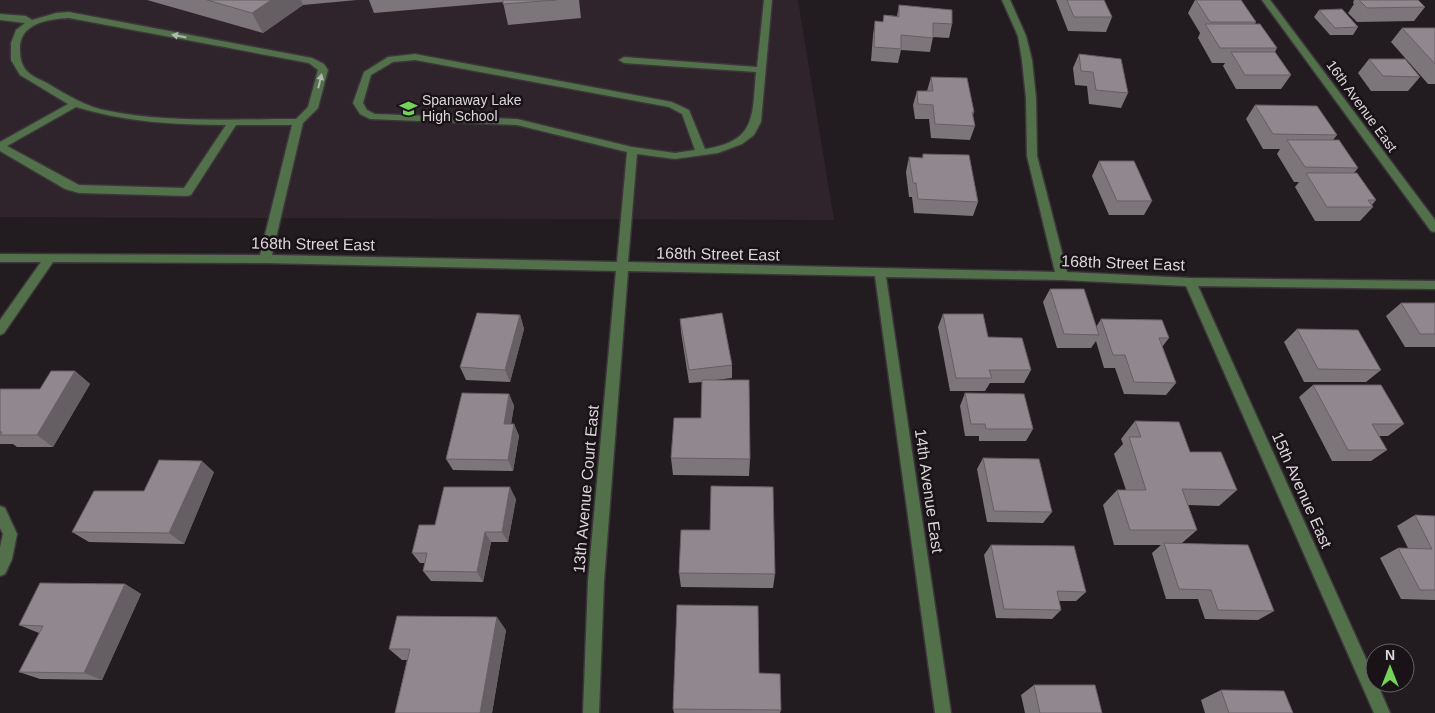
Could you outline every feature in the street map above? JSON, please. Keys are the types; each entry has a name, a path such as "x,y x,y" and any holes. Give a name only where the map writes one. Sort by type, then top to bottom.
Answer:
{"street":[{"path":"701,152 686,112 672,105 415,57 391,59 367,74 358,103 363,112 373,117 517,122 632,150 675,156 718,150 738,142 750,133 756,122 768,0"},
{"path":"1006,0 1022,36 1027,60 1031,98 1032,156 1062,276"},
{"name":"16th Avenue East","path":"1266,0 1435,228"},
{"path":"265,259 298,122 313,108 323,70 322,66 312,61 69,15 56,16 30,23 18,32 15,43 16,60 23,73 75,104 108,114 155,120 298,122"},
{"path":"0,17 26,19 30,23"},
{"path":"624,60 762,70"},
{"path":"0,147 75,104"},
{"path":"0,147 79,190 187,192 232,122"},
{"name":"13th Avenue Court East","path":"592,713 596,581 632,150"},
{"name":"168th Street East","path":"0,258 265,259 880,274 1062,276 1190,282 1435,285"},
{"path":"0,330 50,258"},
{"name":"14th Avenue East","path":"880,274 942,713"},
{"name":"15th Avenue East","path":"1190,282 1382,713"},
{"path":"0,514 10,534 5,559 0,569"}],"shaded area":[{"name":"Spanaway Lake High School","path":"0,0 798,0 834,220 0,217"}],"building":[{"path":"207,0 271,0 252,13"},
{"path":"503,0 556,0 503,4"},
{"path":"1067,0 1104,0 1112,17 1074,17"},
{"path":"1196,0 1241,0 1256,22 1210,22"},
{"path":"1359,0 1418,0 1425,7 1367,8"},
{"path":"899,5 952,10 952,24 933,23 933,38 901,35 901,49 874,47 875,21 883,22 884,15 899,17"},
{"path":"1342,9 1358,27 1335,28 1319,10"},
{"path":"1205,24 1260,24 1277,48 1220,48"},
{"path":"1402,28 1435,28 1435,64"},
{"path":"1231,52 1275,52 1291,75 1245,75"},
{"path":"1079,54 1121,59 1128,93 1096,90 1093,72 1081,71"},
{"path":"1369,59 1405,59 1420,77 1383,76"},
{"path":"931,77 967,78 975,126 935,124 933,105 918,104 917,91 933,91"},
{"path":"1255,105 1317,106 1337,135 1273,134"},
{"path":"1287,140 1339,140 1358,168 1305,167"},
{"path":"923,154 969,155 978,202 918,199 916,183 913,183 909,157 923,158"},
{"path":"1099,161 1134,161 1152,201 1117,201"},
{"path":"1306,173 1357,173 1376,200 1368,200 1373,207 1327,207"},
{"path":"1050,289 1084,289 1099,335 1064,334"},
{"path":"1401,303 1435,303 1435,334 1420,334"},
{"path":"477,313 520,315 505,370 460,367"},
{"path":"722,313 732,365 689,370 680,319"},
{"path":"943,314 983,314 988,337 1022,338 1031,370 989,370 992,378 956,378"},
{"path":"1101,319 1162,320 1169,338 1159,338 1176,383 1134,382 1125,355 1113,355"},
{"path":"1297,329 1358,330 1381,370 1318,369"},
{"path":"51,371 75,371 37,435 0,435 2,432 0,432 0,389 40,389"},
{"path":"702,380 749,380 750,459 671,458 674,418 701,418"},
{"path":"1313,385 1381,385 1404,424 1372,424 1387,450 1348,450"},
{"path":"462,393 509,394 504,424 514,424 508,460 446,459"},
{"path":"965,393 1024,394 1033,429 986,429 985,424 971,424"},
{"path":"1135,421 1179,422 1190,452 1221,452 1237,490 1182,489 1197,530 1130,530 1117,490 1146,490 1129,437 1141,437"},
{"path":"983,458 1039,459 1052,512 994,511"},
{"path":"159,460 202,461 169,533 72,532 94,491 144,491"},
{"path":"711,486 773,487 775,574 679,573 681,530 710,530"},
{"path":"444,487 510,487 502,532 485,532 477,572 423,571 427,553 412,553 419,525 435,525"},
{"path":"1415,515 1435,516 1435,590 1420,590 1398,548 1432,549"},
{"path":"1164,543 1248,545 1274,611 1218,610 1211,590 1179,589"},
{"path":"991,545 1074,546 1086,592 1057,591 1061,610 1004,609"},
{"path":"40,583 125,584 84,673 19,672 43,626 19,625"},
{"path":"677,605 758,606 759,673 780,674 781,710 673,709"},
{"path":"397,616 497,617 480,713 395,713 410,649 389,649"},
{"path":"1034,685 1095,685 1102,713 1040,713"},
{"path":"1221,690 1284,691 1293,713 1229,713"}],"place":[{"name":"Spanaway Lake High School","path":"408,108"}]}
